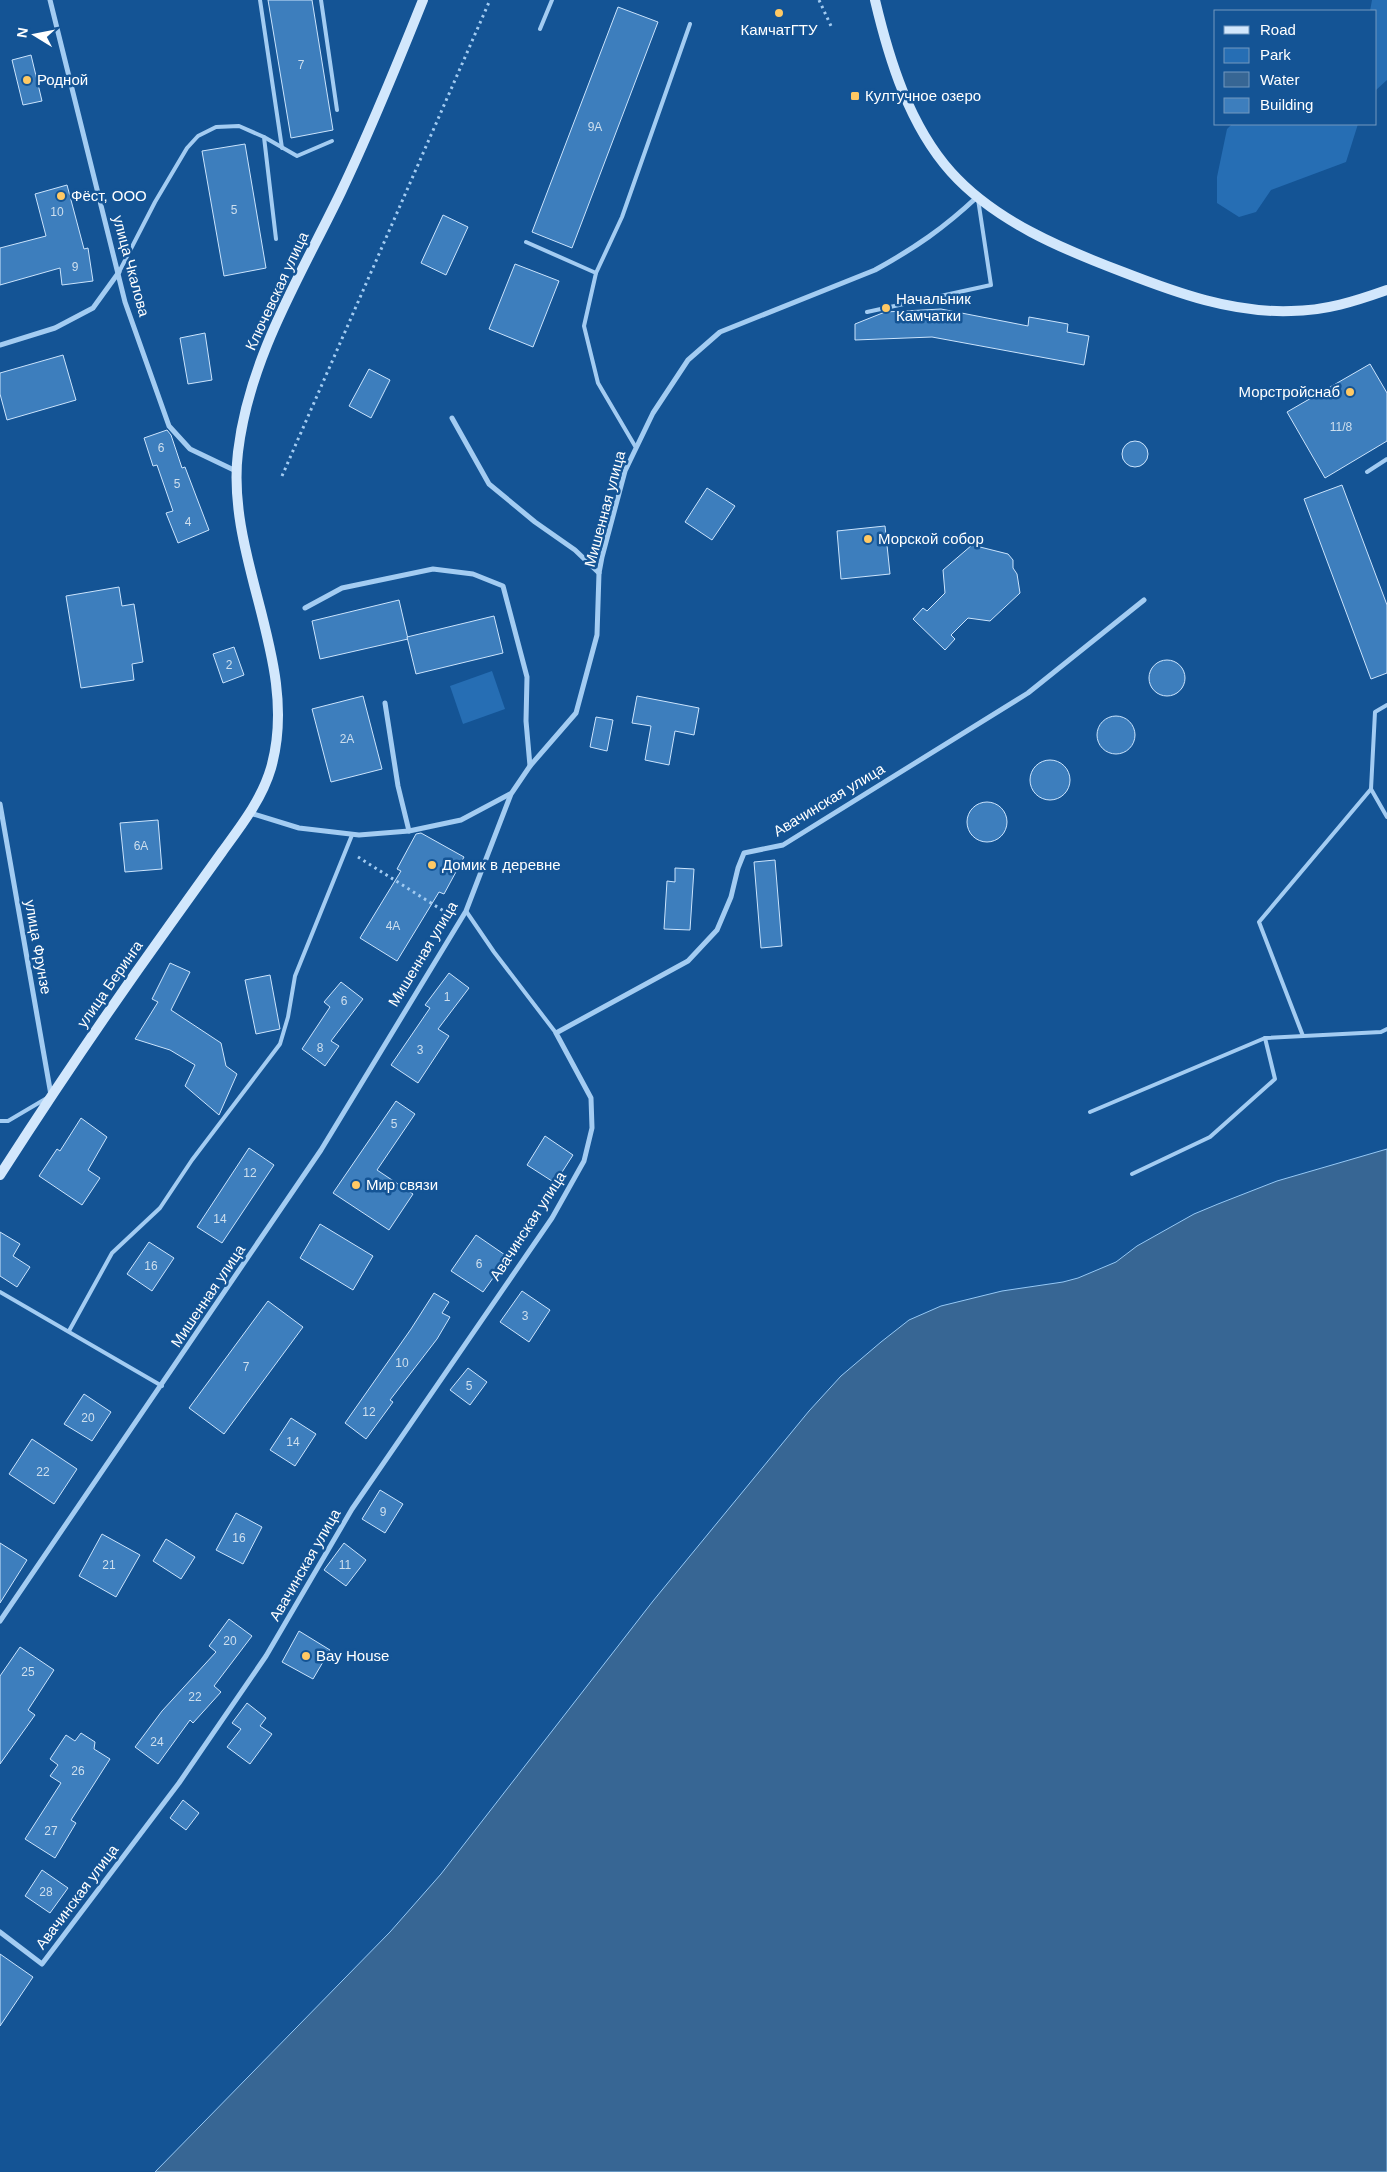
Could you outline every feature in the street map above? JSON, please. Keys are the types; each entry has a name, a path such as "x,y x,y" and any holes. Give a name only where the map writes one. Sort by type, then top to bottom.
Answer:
{"main road":[{"name":"Ключевская улица","path":"250,814 271,768 278,711 271,658 241,532 236,491 240,436 248,401 269,338 375,120 423,0"},
{"path":"875,0 889,53 906,98 932,146 951,172 977,197 1044,239 1151,283 1227,306 1275,311 1318,309 1353,302 1387,290"},
{"name":"улица Беринга","path":"0,1176 51,1096 143,963 250,814"}],"street":[{"name":"улица Чкалова","path":"50,0 125,302 169,426 190,449 236,471"},
{"name":"Мишенная улица","path":"0,1621 162,1386 321,1150 466,911 510,794 530,766 576,713 597,635 599,573 625,471 635,446 653,413 688,360 720,332 875,270 924,242 977,197"},
{"path":"0,344 55,328 93,308 119,272"},
{"path":"452,418 489,484 535,522 575,550 599,573"},
{"path":"305,608 342,588 433,569 473,574 503,586 528,677 526,721 530,766"},
{"name":"Авачинская улица","path":"0,1932 42,1964 179,1783 266,1656 352,1509 552,1218 584,1161 592,1128 591,1098 556,1032 688,961 716,930 731,896 744,853 783,845 1028,693 1144,600"},
{"path":"385,703 398,786 409,831"},
{"path":"250,814 299,828 352,835 409,831 460,820 510,794"},
{"name":"улица Фрунзе","path":"0,804 51,1096"}],"lane":[{"path":"260,0 282,148"},
{"path":"321,0 337,110"},
{"path":"540,29 552,0"},
{"path":"635,446 598,382 584,326 596,273 622,217 690,24"},
{"path":"119,272 155,202 186,148 198,136 216,127 239,126 297,156 332,141"},
{"path":"264,138 276,239"},
{"path":"867,312 991,285 977,197"},
{"path":"526,242 596,273"},
{"path":"1367,472 1387,459"},
{"path":"1387,705 1375,712 1371,789 1387,817"},
{"path":"1303,1036 1259,922 1371,789"},
{"path":"69,1331 112,1253 160,1208 192,1160 280,1044 288,1017 295,976 352,835"},
{"path":"466,911 494,952 556,1032"},
{"path":"1090,1112 1265,1038 1381,1032 1387,1029"},
{"path":"1132,1174 1210,1137 1274,1079 1265,1038"},
{"path":"0,1121 8,1121 51,1096"},
{"path":"0,1292 162,1386"}],"path":[{"path":"282,476 490,0"},
{"path":"819,0 831,26"},
{"path":"358,858 364,859 459,920"}],"green space":[{"path":"1372,0 1387,0 1387,80 1377,89 1377,10 1370,10"},
{"path":"1231,125 1358,125 1346,162 1271,190 1256,212 1239,217 1217,203 1217,177 1227,129"},
{"path":"492,671 505,709 463,724 450,686"}],"water":[{"path":"1387,1149 1387,2172 155,2172 390,1932 441,1874 653,1601 809,1411 841,1376 881,1342 909,1320 941,1306 1002,1291 1078,1278 1116,1262 1137,1246 1194,1214 1277,1181"}],"building":[{"path":"268,0 312,0 333,130 291,138"},
{"path":"618,7 658,22 572,248 532,232"},
{"name":"Родной","path":"31,55 42,101 23,105 12,60"},
{"path":"245,144 266,268 224,276 202,151"},
{"path":"67,185 84,249 88,248 93,281 62,285 60,268 0,285 0,248 46,236 35,194"},
{"path":"443,215 468,227 446,275 421,263"},
{"path":"515,264 559,281 533,347 489,329"},
{"path":"941,309 1028,326 1029,317 1068,324 1067,332 1089,336 1084,365 932,337 855,340 855,324 885,312"},
{"path":"205,333 212,380 188,384 180,338"},
{"path":"63,355 76,400 7,420 0,394 0,373"},
{"path":"1370,364 1387,393 1387,441 1325,478 1287,412"},
{"path":"369,369 390,380 371,418 349,406"},
{"path":"167,430 171,435 182,468 185,467 209,530 178,543 166,513 173,511 157,465 153,466 144,438"},
{"path":"1135,441 1144,445 1148,454 1144,463 1135,467 1126,463 1122,454 1126,445"},
{"path":"1342,485 1387,605 1387,673 1371,679 1304,499"},
{"path":"707,488 735,506 712,540 685,522"},
{"path":"885,526 890,574 841,579 837,531"},
{"path":"972,545 1008,554 1013,560 1013,568 1017,574 1020,593 990,621 968,618 951,635 955,639 945,650 913,619 923,608 927,611 945,593 943,570"},
{"path":"119,587 122,606 134,604 143,662 132,664 134,680 81,688 66,596"},
{"path":"399,600 408,639 320,659 312,621"},
{"path":"494,616 503,653 416,674 407,637"},
{"path":"234,647 244,675 223,683 213,654"},
{"path":"1167,660 1174,661 1180,665 1184,671 1184,685 1180,691 1174,695 1167,696 1160,695 1154,691 1150,685 1149,678 1150,671 1154,665 1160,661"},
{"path":"363,696 382,769 331,782 312,709"},
{"path":"637,696 699,708 694,735 675,731 669,765 645,760 651,726 632,723"},
{"path":"1116,716 1129,722 1135,735 1129,748 1116,754 1103,748 1097,735 1103,722"},
{"path":"596,717 613,720 607,751 590,747"},
{"path":"1050,760 1064,766 1070,780 1064,794 1050,800 1036,794 1030,780 1036,766"},
{"path":"991,802 998,805 1004,811 1007,822 1006,830 998,839 991,842 983,842 976,839 968,830 967,818 970,811 979,803"},
{"path":"158,820 162,869 125,872 120,823"},
{"path":"421,833 464,857 444,894 439,892 397,961 360,938 401,871 397,869 416,834"},
{"path":"775,860 782,946 761,948 754,862"},
{"path":"675,868 694,869 690,930 664,929 667,881 675,882"},
{"path":"170,963 190,972 171,1010 221,1043 226,1066 237,1074 219,1115 185,1086 195,1065 170,1050 135,1039 158,1002 152,999"},
{"path":"449,973 469,988 438,1029 449,1036 418,1083 391,1065 430,1008 425,1005"},
{"path":"270,975 280,1029 256,1034 245,980"},
{"path":"341,982 363,999 331,1041 339,1046 325,1066 302,1049 330,1007 324,1002"},
{"path":"396,1101 415,1114 377,1170 413,1194 389,1230 333,1193"},
{"path":"81,1118 107,1137 88,1170 100,1178 82,1205 39,1176 57,1149 60,1151"},
{"path":"545,1136 573,1155 555,1183 527,1165"},
{"path":"249,1148 274,1165 222,1243 197,1227"},
{"path":"320,1224 373,1256 353,1290 300,1258"},
{"path":"0,1232 20,1244 13,1256 30,1267 17,1287 0,1276"},
{"path":"476,1235 508,1257 483,1292 451,1271"},
{"path":"149,1242 174,1258 152,1291 127,1274"},
{"path":"522,1291 550,1310 529,1342 500,1322"},
{"path":"434,1293 449,1302 442,1313 450,1317 437,1339 390,1400 393,1402 366,1439 345,1423"},
{"path":"268,1301 303,1327 224,1434 189,1408"},
{"path":"468,1368 487,1382 470,1405 450,1390"},
{"path":"84,1394 111,1412 92,1441 64,1424"},
{"path":"291,1418 316,1434 295,1466 270,1450"},
{"path":"32,1439 77,1469 54,1504 9,1474"},
{"path":"380,1490 403,1504 385,1533 362,1519"},
{"path":"236,1513 262,1527 243,1564 216,1550"},
{"path":"102,1534 140,1555 116,1597 79,1576"},
{"path":"166,1539 195,1557 181,1579 153,1561"},
{"path":"0,1543 27,1560 0,1603"},
{"path":"344,1543 366,1560 346,1586 324,1570"},
{"path":"229,1619 252,1636 214,1686 221,1692 193,1723 190,1720 158,1764 135,1747 162,1711 216,1652 209,1646"},
{"name":"Bay House","path":"299,1631 330,1650 313,1679 282,1662"},
{"path":"20,1647 54,1670 28,1710 35,1715 0,1764 0,1676"},
{"path":"247,1703 266,1718 260,1726 272,1734 250,1764 227,1747 241,1729 232,1723"},
{"path":"81,1733 95,1742 94,1749 110,1759 71,1820 76,1823 55,1858 25,1839 61,1783 50,1776 58,1765 50,1759 66,1735 75,1741"},
{"path":"183,1800 199,1813 186,1830 170,1818"},
{"path":"42,1870 68,1888 50,1913 25,1896"},
{"path":"0,1954 33,1977 0,2026"}],"place":[{"name":"КамчатГТУ","path":"779,13"},
{"name":"Родной","path":"27,80"},
{"name":"Култучное озеро","path":"855,96"},
{"name":"Фёст, ООО","path":"61,196"},
{"name":"Начальник Камчатки","path":"886,308"},
{"name":"Морстройснаб","path":"1350,392"},
{"name":"Морской собор","path":"868,539"},
{"name":"Домик в деревне","path":"432,865"},
{"name":"Мир связи","path":"356,1185"},
{"name":"Bay House","path":"306,1656"}]}
